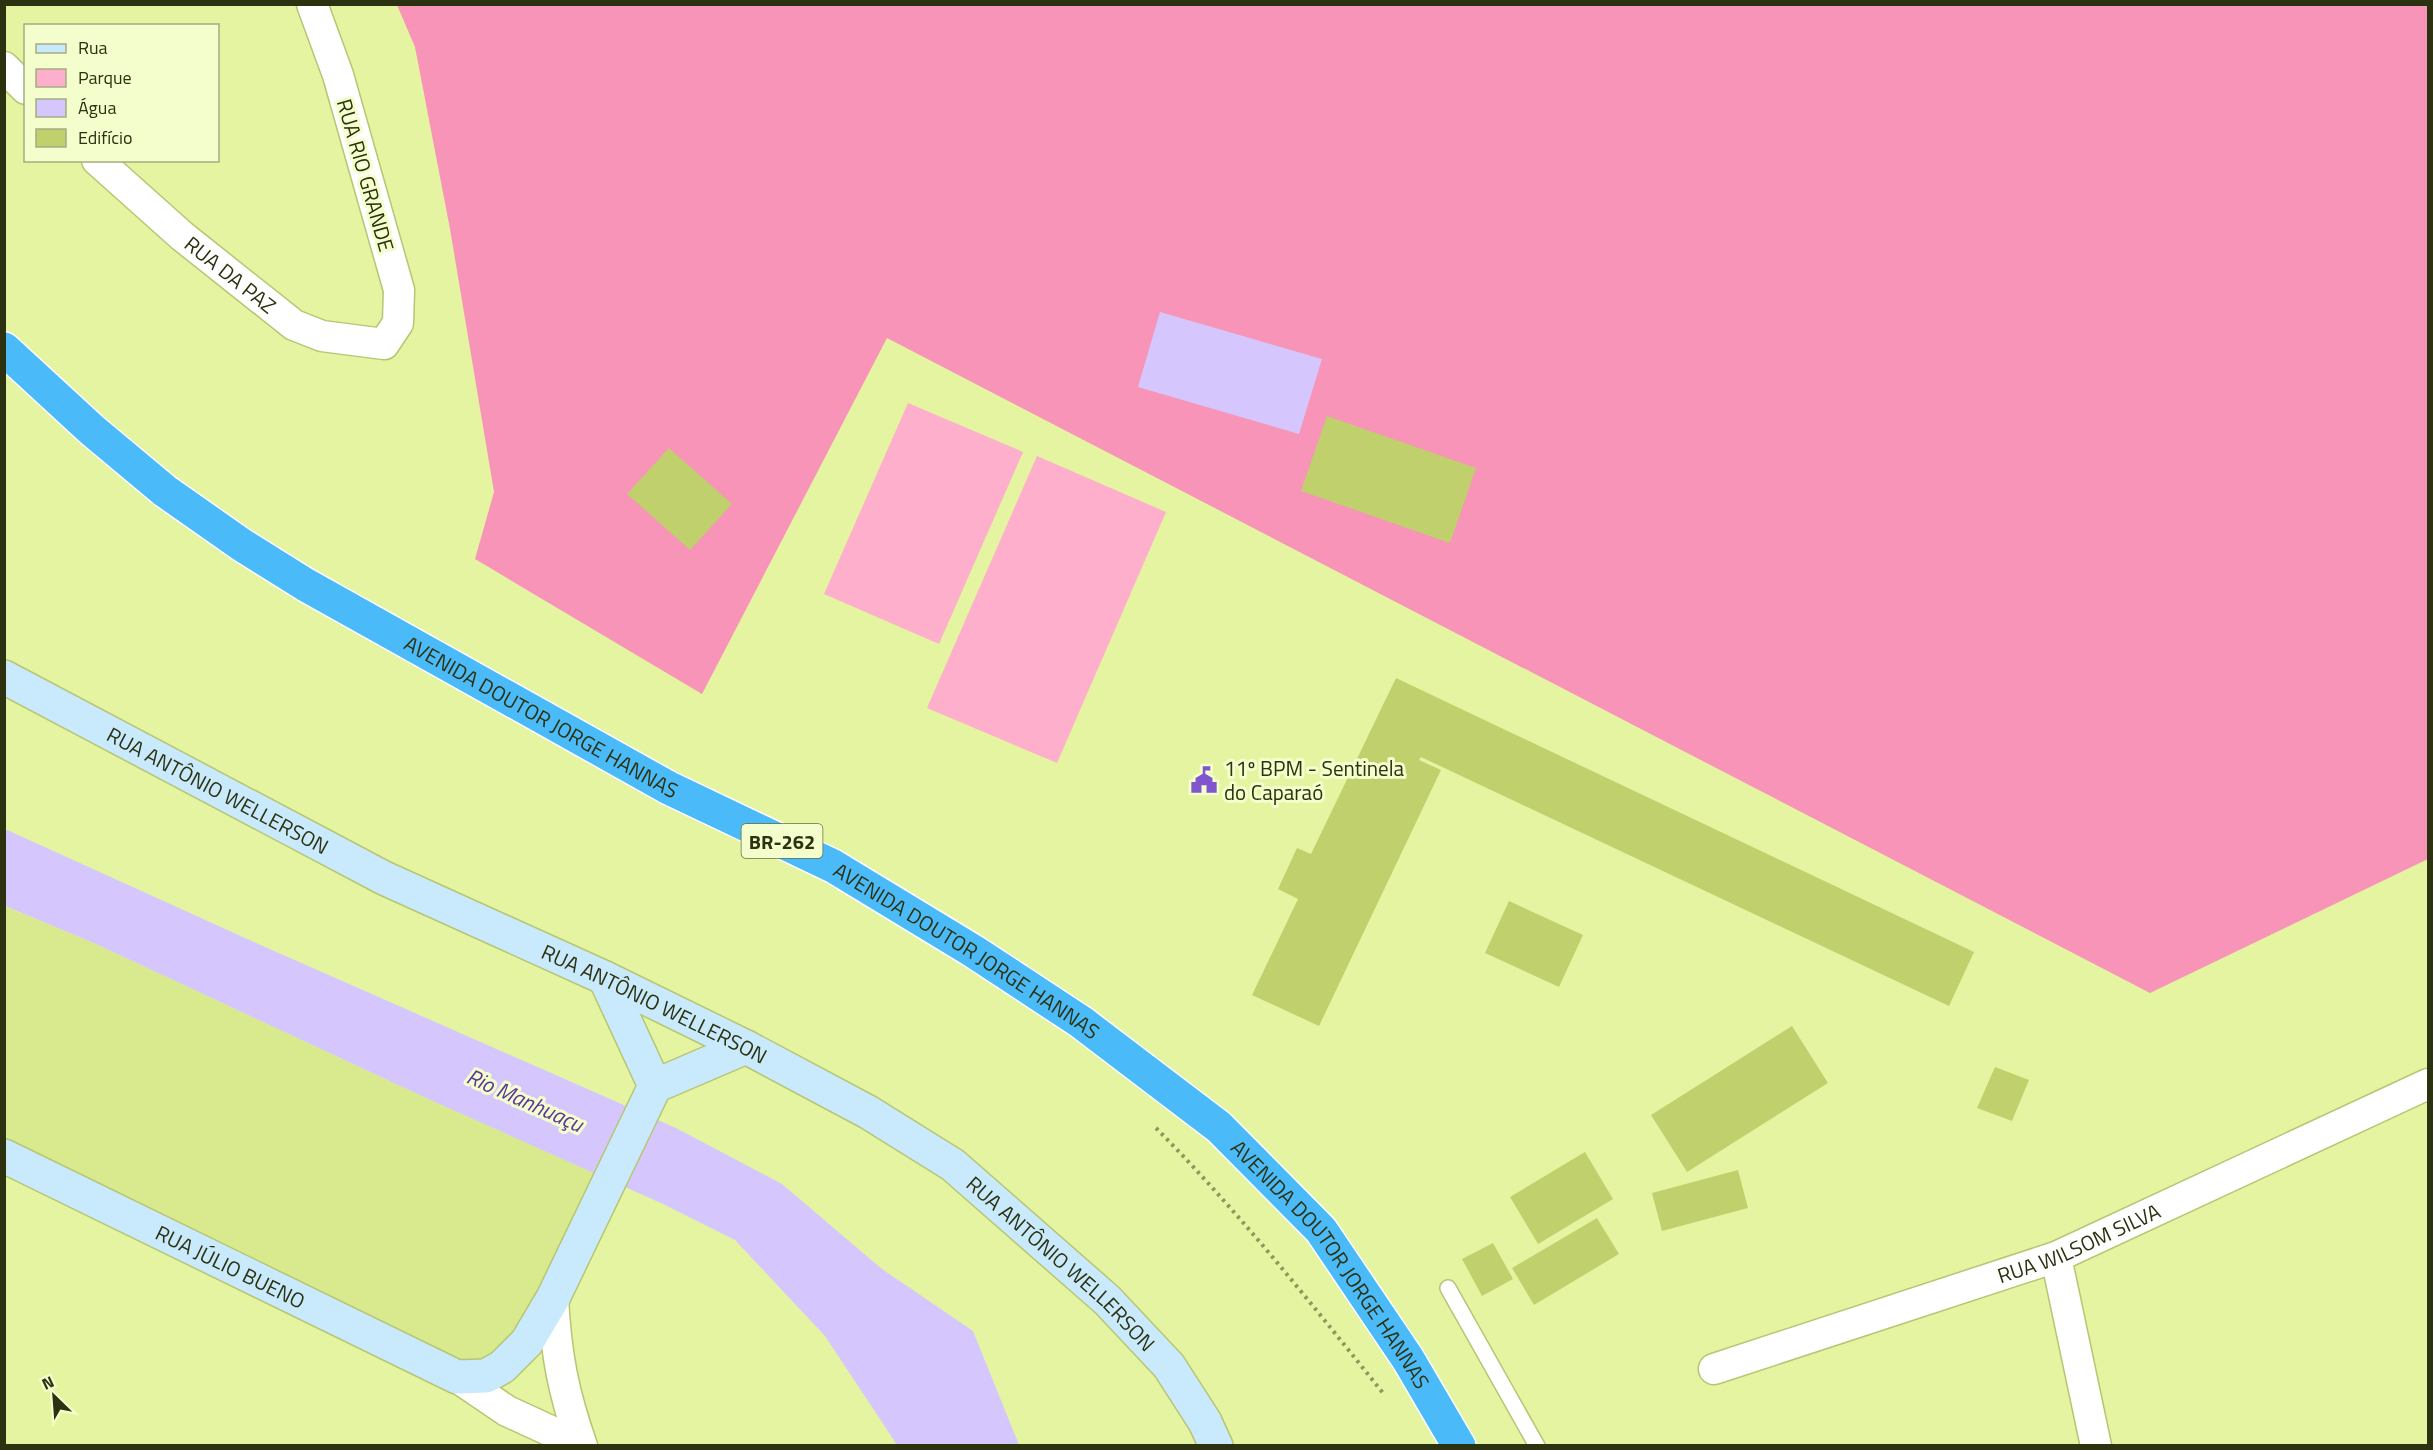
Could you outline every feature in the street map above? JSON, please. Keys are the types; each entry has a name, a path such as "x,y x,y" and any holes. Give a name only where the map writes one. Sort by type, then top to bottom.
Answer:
{"highway":[{"name":"AVENIDA DOUTOR JORGE HANNAS","path":"4,348 92,430 165,491 278,568 669,788 833,866 973,951 1081,1022 1219,1127 1321,1230 1408,1359 1459,1446"}],"street":[{"name":"RUA RIO GRANDE","path":"312,4 338,75 399,290 398,323 384,344"},
{"path":"4,66 24,87"},
{"name":"RUA DA PAZ","path":"99,162 182,236 294,325 322,336 384,344"},
{"name":"RUA ANTÔNIO WELLERSON","path":"4,677 384,878 605,978 746,1047 868,1112 953,1165 1107,1300 1169,1366 1205,1422 1216,1446"},
{"path":"605,978 651,1093 746,1047"},
{"name":"RUA WILSOM SILVA","path":"1714,1369 2055,1257 2428,1084"},
{"name":"RUA JÚLIO BUENO","path":"457,1377 486,1376 502,1367 526,1342 553,1298 651,1093"},
{"name":"RUA JÚLIO BUENO","path":"4,1156 457,1377 507,1412 581,1445"},
{"path":"2055,1257 2096,1446"},
{"path":"553,1298 556,1352 564,1396 581,1445"}],"lane":[{"path":"1448,1288 1537,1446"}],"path":[{"path":"1148,1120 1218,1194 1307,1298 1388,1400"}],"shaded area":[{"path":"397,5 2428,5 2428,859 2150,993 887,338 702,694 475,559 494,492 450,229 415,47"},
{"path":"4,906 96,944 426,1098 610,1180 486,1376 5,1156"}],"green space":[{"path":"908,403 1023,452 939,644 824,594"},
{"path":"1037,456 1166,512 1057,763 927,708"}],"water":[{"path":"1160,312 1322,359 1299,434 1138,387"},
{"name":"Rio Manhuaçu","path":"5,829 256,943 676,1128 782,1184 882,1269 973,1331 1019,1445 897,1445 825,1336 735,1240 663,1204 426,1098 96,944 5,906"}],"building":[{"path":"1327,416 1476,468 1450,543 1301,491"},
{"path":"669,448 732,504 690,550 627,494"},
{"path":"1396,678 1974,952 1949,1006 1421,757 1419,760 1441,770 1319,1026 1252,995 1298,899 1278,889 1297,848 1311,854"},
{"path":"1509,901 1583,935 1559,987 1485,953"},
{"path":"1792,1026 1828,1083 1687,1172 1651,1115"},
{"path":"1995,1067 2029,1080 2012,1121 1977,1108"},
{"path":"1585,1152 1613,1199 1538,1244 1510,1197"},
{"path":"1738,1170 1748,1208 1662,1231 1652,1193"},
{"path":"1597,1218 1619,1254 1534,1305 1512,1268"},
{"path":"1493,1243 1513,1279 1482,1296 1462,1259"}],"place":[{"name":"11º BPM - Sentinela do Caparaó","path":"1204,780"}]}
